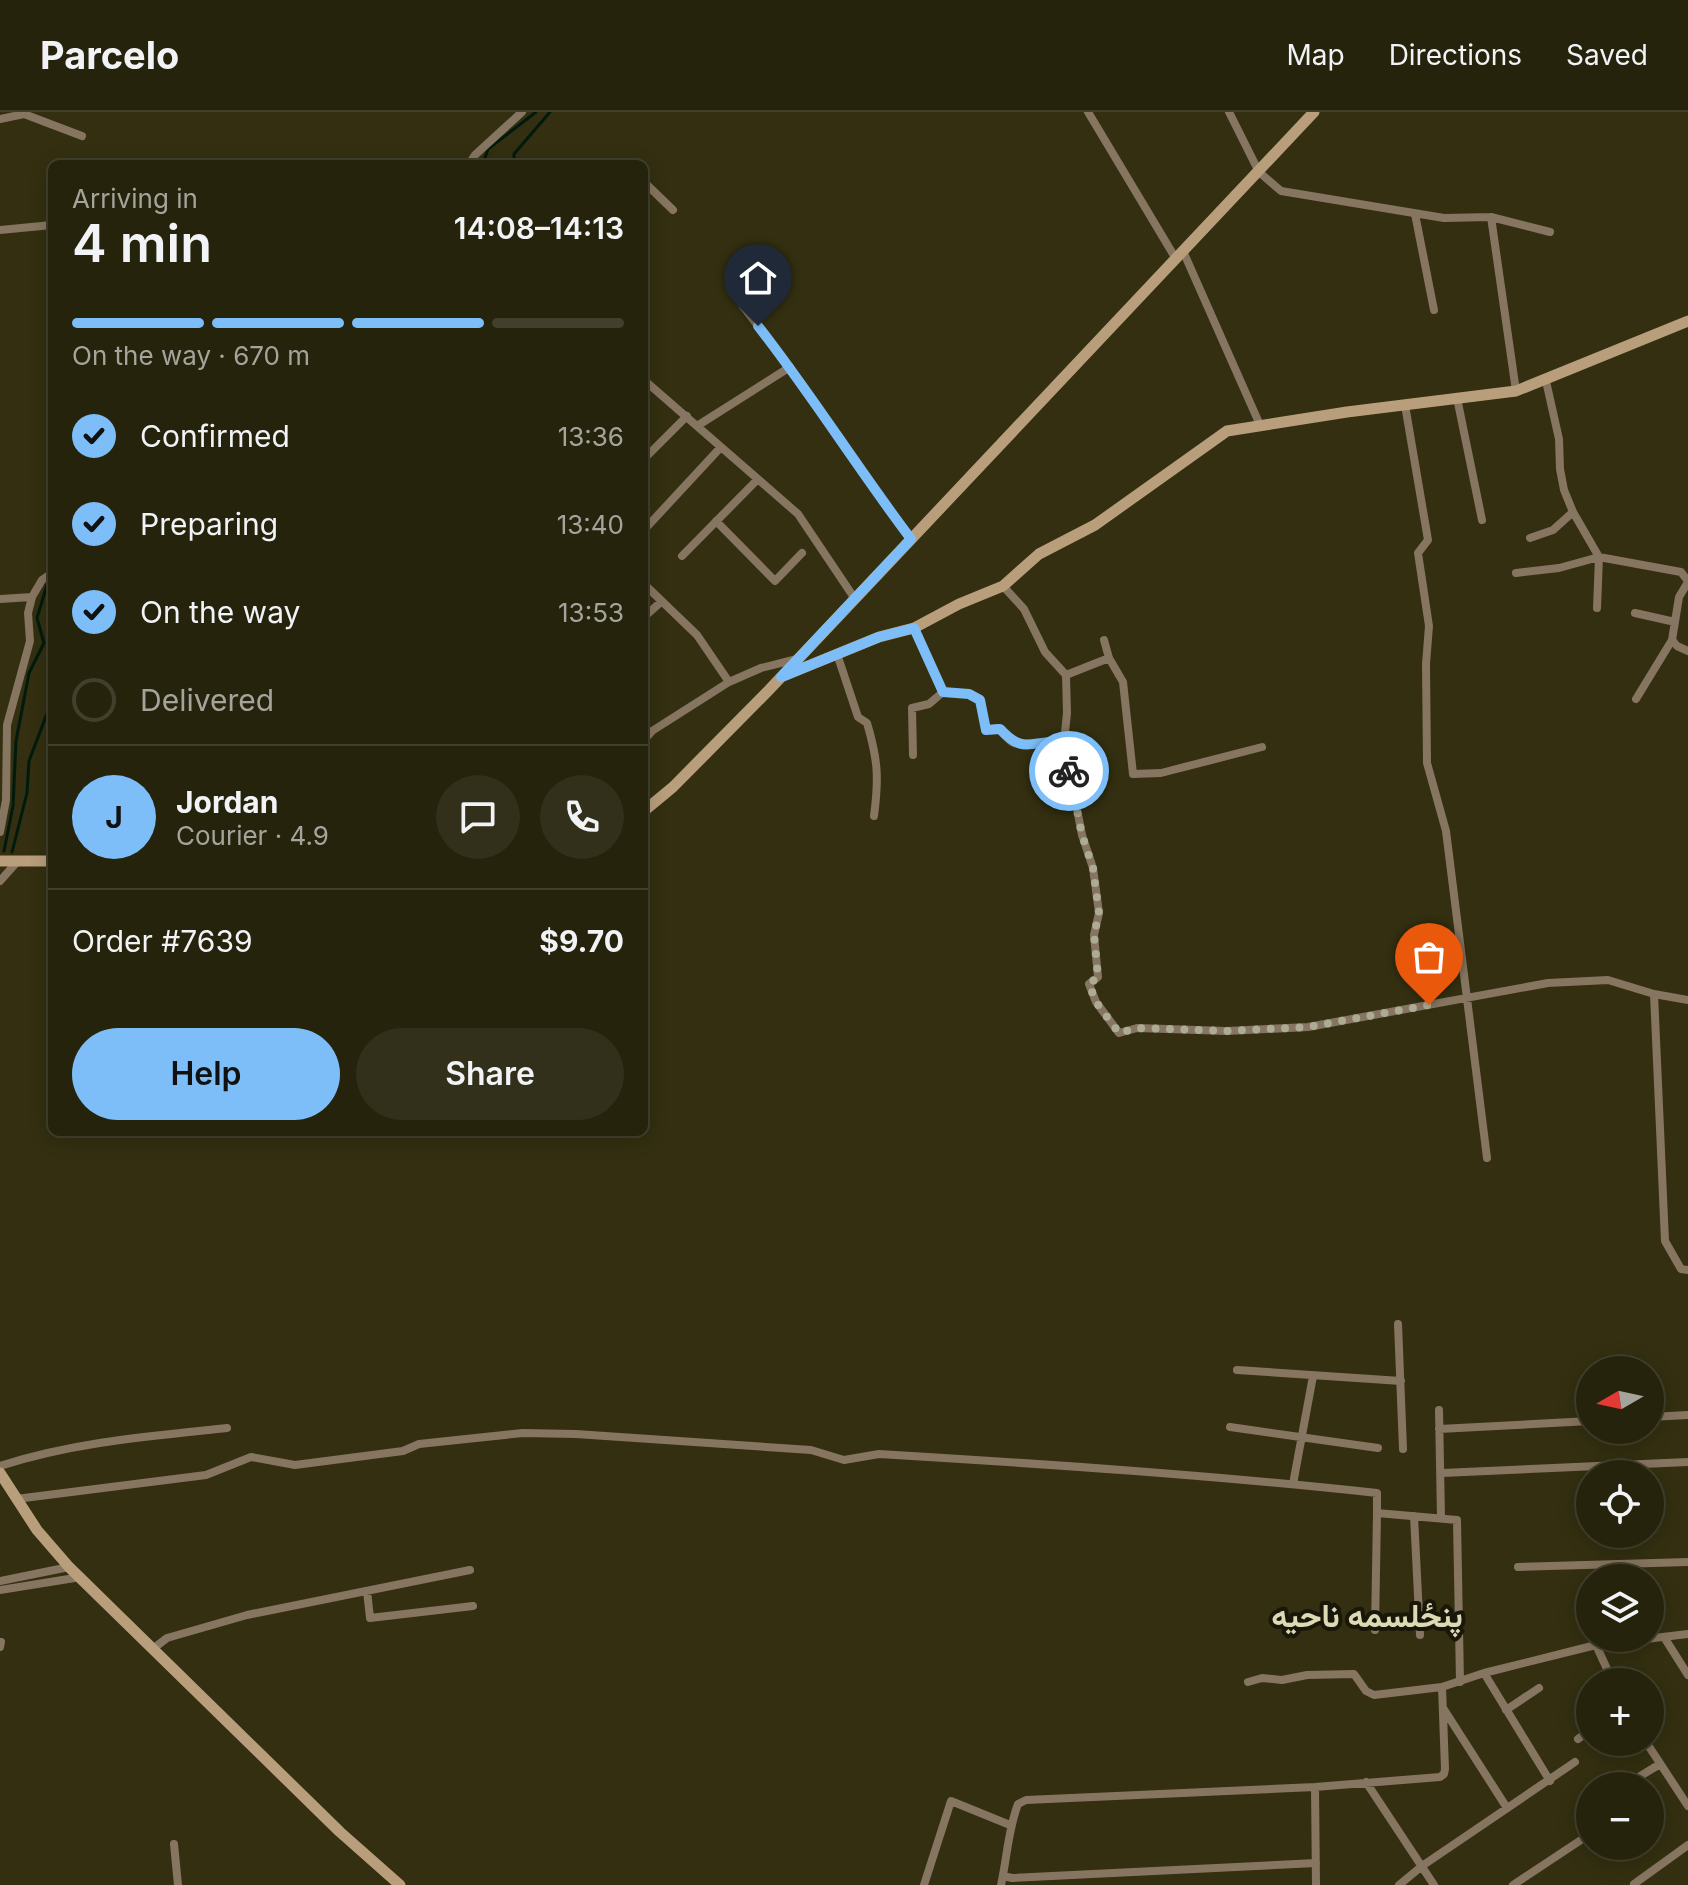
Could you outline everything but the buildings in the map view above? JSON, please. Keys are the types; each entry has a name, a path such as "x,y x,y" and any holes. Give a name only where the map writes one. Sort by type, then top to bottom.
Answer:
{"street":[{"path":"472,160 522,112"},
{"path":"1088,112 1179,255 1260,425"},
{"path":"1229,112 1259,172 1281,191 1444,218 1491,217 1550,232"},
{"path":"648,808 673,787 781,677 1314,112"},
{"path":"0,119 24,114 82,136"},
{"path":"648,186 673,210"},
{"path":"1415,214 1434,310"},
{"path":"1491,217 1516,391"},
{"path":"0,230 48,225"},
{"path":"742,305 790,367 911,539"},
{"path":"781,677 879,637 914,628 959,604 1003,586 1039,554 1095,525 1227,431 1516,391 1688,321"},
{"path":"697,426 790,367"},
{"path":"1546,381 1559,439 1560,469 1573,512 1599,557 1597,608"},
{"path":"648,387 687,416 798,514 855,599"},
{"path":"1457,398 1482,520"},
{"path":"1405,405 1428,540 1418,553 1429,626 1426,664 1427,763 1446,831 1487,1158"},
{"path":"648,455 687,416"},
{"path":"648,526 721,447"},
{"path":"682,556 758,479"},
{"path":"1530,538 1553,530 1573,512"},
{"path":"716,521 775,581 802,553"},
{"path":"1516,573 1559,568 1599,557 1681,572 1688,582 1679,597 1672,640 1636,699"},
{"path":"0,832 6,800 3,765 7,725 29,649 28,613 32,597 48,576"},
{"path":"1003,586 1024,609 1045,652 1066,675 1064,742 1082,835 1093,868 1099,913 1094,935 1098,977 1089,984 1096,1002 1119,1033 1137,1028 1227,1031 1308,1027 1548,983 1608,980 1654,994 1688,1000"},
{"path":"648,588 697,635 729,682"},
{"path":"0,599 32,597"},
{"path":"648,613 662,601"},
{"path":"1635,613 1675,622"},
{"path":"914,628 943,692"},
{"path":"1104,640 1109,658 1123,682 1133,774 1161,773 1262,747"},
{"path":"1672,640 1688,651"},
{"path":"837,654 859,719 867,723 874,747 879,782 874,816"},
{"path":"648,736 729,682 761,668 799,658"},
{"path":"1066,675 1109,658"},
{"path":"913,755 912,708 929,704 943,692 969,694 980,700 986,730 1000,729 1013,743 1064,742"},
{"path":"0,861 48,861"},
{"path":"0,881 16,863"},
{"path":"1654,994 1665,1241 1681,1269 1688,1270"},
{"path":"1398,1324 1403,1449"},
{"path":"1237,1370 1401,1381"},
{"path":"1293,1484 1313,1376"},
{"path":"1439,1410 1441,1518"},
{"path":"1664,1416 1688,1415"},
{"path":"1439,1429 1576,1422"},
{"path":"1230,1427 1378,1448"},
{"path":"0,1466 31,1456 102,1442 227,1428"},
{"path":"16,1499 206,1475 251,1457 295,1465 403,1451 419,1444 523,1433 811,1450 844,1460 879,1454 1223,1476 1377,1493 1375,1630"},
{"path":"1442,1473 1688,1462"},
{"path":"0,1473 37,1530 69,1567 340,1832 400,1885"},
{"path":"1377,1513 1457,1520 1460,1682"},
{"path":"1414,1516 1420,1635"},
{"path":"1518,1567 1688,1562"},
{"path":"0,1581 69,1567"},
{"path":"154,1648 167,1638 247,1615 470,1570"},
{"path":"0,1590 81,1577"},
{"path":"367,1591 370,1618 473,1606"},
{"path":"1688,1634 1664,1637 1688,1675"},
{"path":"1248,1682 1262,1678 1282,1680 1345,1673 1354,1674 1366,1691 1374,1695 1442,1687 1576,1650"},
{"path":"1484,1673 1550,1781"},
{"path":"1316,1863 1002,1880 1010,1825 1018,1804 1026,1800 1315,1787 1444,1774 1442,1687"},
{"path":"1506,1710 1539,1688"},
{"path":"1442,1708 1507,1808"},
{"path":"1655,1756 1688,1806"},
{"path":"1399,1885 1575,1762"},
{"path":"1647,1772 1660,1764"},
{"path":"1366,1782 1434,1885"},
{"path":"1315,1787 1316,1885"},
{"path":"924,1885 951,1801 1010,1825"},
{"path":"1513,1885 1576,1843"},
{"path":"174,1844 178,1885"},
{"path":"1634,1884 1688,1845"}],"waterway":[{"path":"484,160 488,149 536,112"},
{"path":"514,160 514,154 550,112"},
{"path":"4,851 13,806 16,741 29,673 44,643 37,618 48,584"},
{"path":"48,674 48,711"},
{"path":"12,852 27,793 29,761 48,711"}],"way so far":[{"path":"1069,771 1082,835 1093,868 1099,913 1094,935 1098,977 1089,984 1096,1002 1119,1033 1137,1028 1227,1031 1308,1027 1429,1005"}],"district":[{"name":"پنځلسمه ناحیه","path":"1367,1616"}],"route":[{"path":"758,326 911,539 781,677 879,637 914,628 943,692 969,694 980,700 986,730 998,728 1013,743 1064,742 1069,771"}]}
